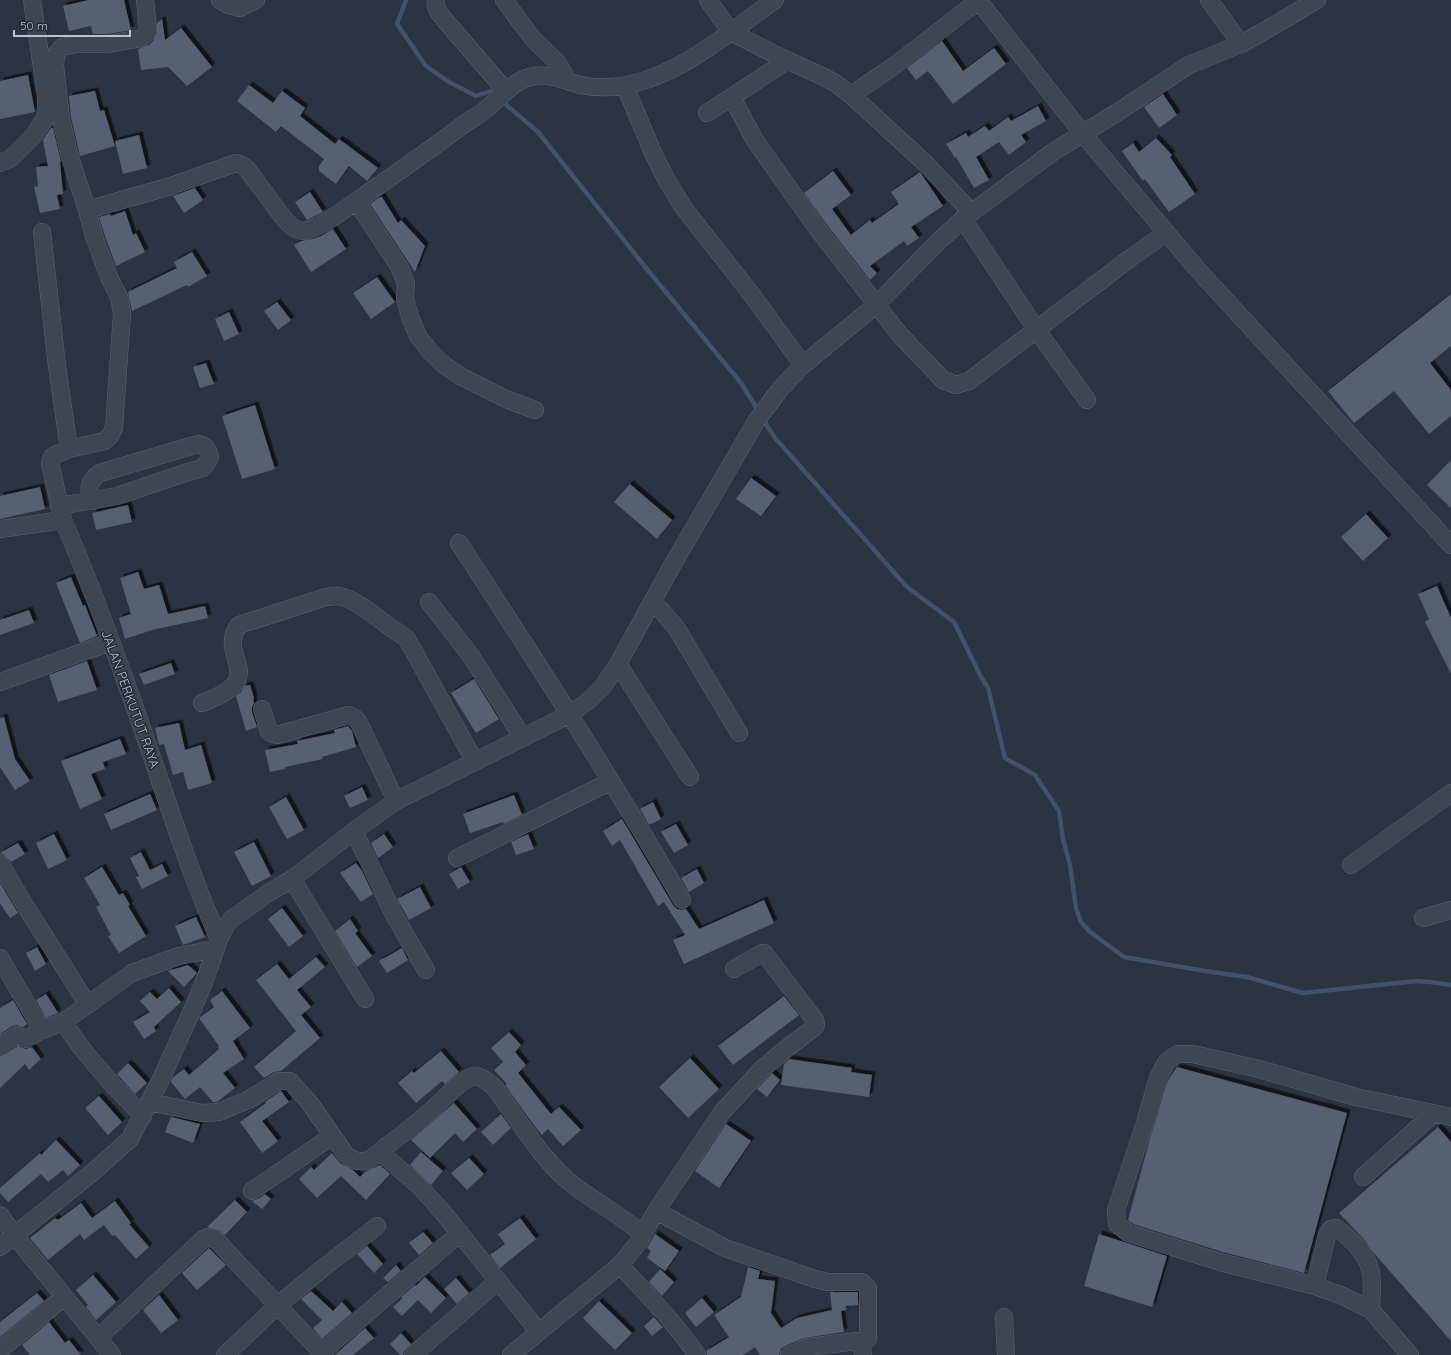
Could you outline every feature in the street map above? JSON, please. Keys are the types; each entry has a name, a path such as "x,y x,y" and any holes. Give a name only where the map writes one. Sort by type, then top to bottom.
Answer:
{"street":[{"path":"0,163 10,159 34,135 46,117 46,96 32,0"},
{"name":"JALAN PERKUTUT RAYA","path":"145,0 148,29 142,38 109,44 77,44 62,48 56,55 55,65 61,119 69,154 95,239 119,297 122,313 122,334 116,384 114,428 110,436 104,441 69,449 57,454 52,457 50,463 61,513 111,642 184,854 206,910 217,944"},
{"path":"220,0 226,4 240,8 256,0"},
{"path":"436,0 435,3 437,9 443,18 504,93"},
{"path":"504,0 533,39 558,63 568,81"},
{"path":"708,0 731,32 835,83 851,95 925,163 967,215 1036,329 1087,400"},
{"path":"87,210 171,186 236,163 247,169 287,223 298,230 304,231 338,215 460,127 485,111 504,93 522,80 532,76 549,75 598,88 625,86 662,74 677,67 708,48 775,0"},
{"path":"851,95 894,66 978,0 1083,134 1198,270 1451,545"},
{"path":"1209,0 1241,44"},
{"path":"0,1247 59,1200 130,1139 147,1109 194,1006 217,944 226,925 233,918 267,894 292,879 354,831 396,801 456,772 474,760 524,738 570,714 587,702 604,685 618,664 651,603 757,420 781,388 803,365 876,305 967,215 1053,152 1189,65 1241,44 1261,34 1317,0"},
{"path":"707,113 788,60"},
{"path":"625,86 652,153 683,207 752,295 803,365"},
{"path":"732,97 754,139 817,228 876,305 900,335 935,372 943,380 956,386 969,381 1036,329 1166,233"},
{"path":"356,201 400,268 406,284 405,298 410,317 418,336 429,350 444,365 462,377 506,399 535,410"},
{"path":"42,232 57,366 69,449"},
{"path":"0,529 61,513 92,501 117,496 203,468 210,457 208,450 205,446 198,444 100,473 92,478 89,491 92,501"},
{"path":"459,543 570,714 610,782 641,828 682,900"},
{"path":"202,703 226,692 235,685 239,674 232,640 239,625 326,597 338,596 346,598 369,611 407,639 474,760"},
{"path":"429,602 471,656 524,738"},
{"path":"651,603 662,611 678,629 739,733"},
{"path":"0,682 111,642"},
{"path":"618,664 690,777"},
{"path":"262,709 269,732 277,735 349,715 353,717 359,723 396,801"},
{"path":"457,858 610,782"},
{"path":"1350,865 1451,793"},
{"path":"354,831 394,915 426,970"},
{"path":"0,863 88,1005"},
{"path":"292,879 365,999"},
{"path":"1423,918 1451,910"},
{"path":"0,1046 17,1034 26,1039 42,1030 63,1022 132,973 217,944"},
{"path":"511,1355 620,1265 643,1235 656,1211 723,1111 763,1068 815,1027 815,1020 764,953 734,969"},
{"path":"0,958 42,1030"},
{"path":"63,1022 83,1050 112,1084 147,1109 202,1114 220,1112 248,1100 279,1081 290,1081 309,1102 346,1155 351,1159 359,1161 369,1160 380,1152 422,1120 458,1086 471,1077 486,1079 545,1157 566,1179 590,1197 632,1224 643,1235"},
{"path":"1410,1355 1371,1310 1343,1296 1315,1286 1220,1262 1128,1233 1117,1224 1116,1210 1144,1126 1158,1078 1167,1061 1178,1054 1193,1054 1259,1069 1356,1098 1451,1117"},
{"path":"1363,1177 1433,1114"},
{"path":"252,1191 332,1136"},
{"path":"380,1152 419,1186 441,1210 539,1332"},
{"path":"656,1211 725,1248 815,1279 828,1282 862,1282 868,1288 868,1338 862,1350"},
{"path":"0,1215 14,1235 112,1355"},
{"path":"225,1355 277,1306 323,1268 378,1226"},
{"path":"1315,1286 1327,1236 1331,1229 1336,1228 1350,1239 1362,1252 1369,1263 1372,1288 1371,1310"},
{"path":"98,1338 202,1240 208,1237 216,1240 323,1354 460,1233"},
{"path":"620,1265 684,1336 697,1355"},
{"path":"413,1355 498,1281"},
{"path":"0,1350 64,1297"},
{"path":"1004,1317 1006,1355"},
{"path":"789,1355 808,1347 857,1342 862,1350"}],"building":[{"path":"89,0 124,0 131,30 108,34 93,34 91,26 69,31 63,6"},
{"path":"162,19 165,40 181,28 212,67 187,86 168,67 141,70 138,49 149,45 153,41 157,32 157,23"},
{"path":"942,41 963,71 994,48 1006,64 953,104 928,71 916,80 907,68"},
{"path":"28,75 35,112 0,119 0,81"},
{"path":"249,85 273,103 282,91 305,108 300,116 335,144 339,139 378,168 367,181 349,166 336,184 319,171 319,166 324,159 281,126 276,132 237,101"},
{"path":"95,91 100,111 104,110 115,146 80,156 71,117 69,96"},
{"path":"1163,94 1177,115 1159,128 1144,107"},
{"path":"1038,106 1046,121 1021,135 1026,142 1009,155 999,142 976,157 989,180 974,188 956,157 955,158 946,144 966,133 968,137 985,126 989,131 1008,117 1011,121"},
{"path":"51,128 53,128 61,162 63,194 57,195 60,209 40,213 34,187 38,186 36,167 48,166 43,140"},
{"path":"139,135 147,168 123,174 115,141"},
{"path":"1156,138 1172,155 1170,157 1195,194 1169,212 1145,179 1143,181 1122,151 1133,143 1139,152"},
{"path":"833,171 851,195 832,209 851,235 870,220 872,223 899,204 891,192 920,172 943,206 911,227 919,238 907,246 904,241 870,266 877,273 870,280 804,193"},
{"path":"195,188 203,200 184,213 173,196"},
{"path":"310,192 323,212 307,220 295,202"},
{"path":"382,197 398,223 401,220 425,246 415,272 370,204"},
{"path":"125,211 133,235 136,233 145,252 116,266 99,217 110,214 111,216"},
{"path":"333,229 346,249 311,272 294,245 301,241 321,236"},
{"path":"192,252 207,276 188,287 187,285 132,311 128,292 177,268 174,262"},
{"path":"377,277 395,302 371,319 353,293"},
{"path":"1451,294 1451,346 1430,363 1451,390 1451,416 1429,434 1394,391 1354,423 1328,391"},
{"path":"277,302 291,320 278,330 264,311"},
{"path":"229,312 239,334 224,341 215,319"},
{"path":"206,363 214,384 200,388 193,367"},
{"path":"255,405 275,469 242,479 222,416"},
{"path":"1451,460 1451,508 1427,485"},
{"path":"751,478 776,496 761,516 736,499"},
{"path":"630,484 672,520 657,539 614,502"},
{"path":"40,487 45,509 0,519 0,496"},
{"path":"128,505 132,522 96,530 92,513"},
{"path":"1366,514 1388,538 1363,561 1341,537"},
{"path":"138,572 144,589 159,585 168,614 205,606 208,618 152,630 125,639 119,618 131,614 120,578"},
{"path":"71,577 83,606 85,605 97,636 80,643 56,583"},
{"path":"1437,586 1451,618 1451,674 1425,622 1429,619 1418,594"},
{"path":"29,610 34,623 0,635 0,620"},
{"path":"87,661 97,690 58,702 49,675"},
{"path":"171,663 175,674 144,685 139,674"},
{"path":"474,679 499,719 476,733 451,693"},
{"path":"250,685 254,698 252,712 257,727 246,731 236,696 241,692 244,686"},
{"path":"4,717 15,759 30,781 15,790 0,767 0,718"},
{"path":"179,723 185,750 201,745 212,783 188,790 183,772 173,775 164,744 159,745 155,728"},
{"path":"348,726 352,731 356,747 322,757 323,759 285,767 285,769 270,772 265,750 298,744 297,741 335,733 334,730"},
{"path":"120,739 126,754 103,762 105,769 91,774 102,799 80,809 61,761"},
{"path":"362,787 368,800 350,808 344,796"},
{"path":"150,794 157,810 111,830 104,814"},
{"path":"514,795 522,815 504,824 503,822 470,833 463,814"},
{"path":"286,797 304,830 287,839 269,807"},
{"path":"653,802 661,819 649,825 640,809"},
{"path":"622,819 673,905 677,909 686,909 699,929 764,900 774,923 684,964 673,940 685,935 664,902 658,906 620,840 612,846 603,831"},
{"path":"676,824 688,845 674,853 661,832"},
{"path":"54,834 67,860 48,869 36,843"},
{"path":"384,834 393,847 378,858 371,843"},
{"path":"528,834 534,849 516,855 511,842"},
{"path":"254,842 271,876 252,886 234,852"},
{"path":"18,843 25,854 11,862 5,855 0,853"},
{"path":"141,852 150,870 162,864 168,876 142,889 136,877 139,876 130,858"},
{"path":"356,863 362,871 373,894 361,902 340,873"},
{"path":"102,867 119,895 123,893 130,905 128,906 146,936 119,953 108,936 111,935 96,907 100,905 84,878"},
{"path":"461,867 470,882 458,889 449,874"},
{"path":"697,869 704,883 689,892 681,878"},
{"path":"0,883 18,913 10,918 0,903"},
{"path":"420,887 431,908 409,920 397,899"},
{"path":"282,908 303,936 289,947 268,919"},
{"path":"196,917 205,937 183,945 175,926"},
{"path":"350,919 358,931 355,933 372,956 357,967 335,931"},
{"path":"37,947 46,964 35,971 26,953"},
{"path":"402,948 408,960 387,973 379,961"},
{"path":"316,957 325,967 297,990 311,1007 301,1015 320,1038 281,1071 274,1072 264,1078 254,1067 296,1031 256,980 277,964 289,979"},
{"path":"188,965 197,973 184,987 168,971"},
{"path":"169,988 181,1002 154,1027 156,1031 144,1039 133,1022 150,1012 140,1001 150,992 157,999"},
{"path":"222,991 250,1028 233,1041 244,1059 223,1073 235,1088 217,1102 213,1102 200,1087 185,1099 171,1082 172,1078 184,1069 189,1075 219,1049 219,1046 199,1018 214,1007 210,1000"},
{"path":"46,994 58,1013 46,1018 36,1000"},
{"path":"784,996 799,1015 733,1065 718,1046"},
{"path":"13,1000 27,1024 23,1027 17,1025 12,1026 0,1034 0,1008"},
{"path":"509,1032 521,1045 515,1052 526,1065 518,1073 551,1114 559,1107 581,1130 563,1146 548,1129 542,1135 505,1085 507,1084 494,1070 503,1062 491,1048"},
{"path":"18,1046 26,1049 32,1047 41,1059 29,1070 25,1064 0,1088 0,1056"},
{"path":"441,1051 459,1072 445,1084 442,1081 416,1103 398,1083 412,1071 414,1073"},
{"path":"690,1058 719,1089 688,1118 659,1087"},
{"path":"789,1059 852,1068 851,1072 872,1075 869,1097 781,1085 784,1064"},
{"path":"128,1063 147,1083 135,1094 117,1074"},
{"path":"1177,1067 1347,1113 1304,1273 1223,1252 1133,1224 1128,1220 1167,1082"},
{"path":"772,1073 780,1080 767,1097 757,1089"},
{"path":"281,1091 289,1102 262,1121 278,1141 262,1153 240,1122"},
{"path":"99,1096 122,1122 108,1135 85,1108"},
{"path":"454,1103 477,1129 463,1142 455,1133 430,1158 411,1140"},
{"path":"501,1114 511,1128 493,1145 481,1132"},
{"path":"171,1117 200,1124 193,1143 165,1132"},
{"path":"726,1124 751,1141 719,1188 695,1171"},
{"path":"1438,1127 1451,1142 1451,1341 1373,1252 1363,1238 1339,1213"},
{"path":"56,1140 80,1165 68,1176 63,1170 48,1182 41,1174 8,1202 0,1193 0,1188 40,1153 41,1155"},
{"path":"421,1152 443,1171 431,1185 410,1165"},
{"path":"332,1153 340,1163 353,1170 360,1177 366,1171 380,1165 390,1174 366,1200 341,1176 317,1198 299,1179 311,1167 314,1170"},
{"path":"469,1158 484,1174 467,1190 451,1173"},
{"path":"265,1194 271,1199 262,1209 252,1201"},
{"path":"235,1200 247,1212 225,1235 220,1231 207,1227"},
{"path":"115,1201 131,1223 129,1224 149,1247 136,1259 115,1235 112,1236 104,1225 84,1240 80,1234 48,1260 30,1238 55,1218 58,1220 81,1203 92,1218"},
{"path":"520,1218 536,1239 500,1268 490,1255 505,1244 498,1234"},
{"path":"423,1232 433,1243 419,1255 409,1243"},
{"path":"655,1234 679,1251 665,1271 647,1258 651,1251 647,1248"},
{"path":"1099,1234 1167,1256 1152,1307 1084,1286"},
{"path":"367,1246 383,1264 374,1273 357,1254"},
{"path":"209,1248 226,1265 197,1290 182,1273"},
{"path":"396,1265 401,1271 388,1282 383,1278"},
{"path":"748,1267 760,1271 758,1279 775,1281 771,1313 781,1328 797,1318 832,1310 830,1292 858,1292 858,1305 846,1306 846,1310 841,1311 844,1332 804,1338 785,1346 781,1349 779,1355 760,1355 755,1347 743,1355 707,1355 706,1351 729,1337 714,1315 741,1297"},
{"path":"660,1269 674,1282 662,1296 649,1282"},
{"path":"93,1275 116,1302 96,1320 86,1307 88,1305 76,1290"},
{"path":"425,1277 446,1298 431,1313 418,1300 402,1316 393,1307 403,1298 401,1297"},
{"path":"456,1278 469,1293 457,1304 444,1289"},
{"path":"311,1291 333,1311 342,1302 352,1313 322,1339 313,1328 322,1320 301,1299"},
{"path":"37,1293 44,1301 0,1337 0,1322"},
{"path":"159,1295 178,1320 161,1333 143,1310"},
{"path":"702,1298 714,1312 696,1327 685,1313"},
{"path":"599,1301 632,1333 615,1350 583,1318"},
{"path":"654,1317 663,1327 652,1336 644,1326"},
{"path":"49,1322 65,1343 69,1340 81,1355 30,1355 22,1345"},
{"path":"365,1328 374,1338 353,1355 335,1355"},
{"path":"401,1333 411,1344 404,1351 403,1355 400,1355 390,1344"}],"waterway":[{"path":"406,0 397,24 426,66 449,82 476,96 490,91 538,132 646,268 741,383 759,412"},
{"path":"762,418 775,438 907,587 954,622 988,688 1005,758 1035,775 1059,811 1063,839 1070,865 1076,908 1081,922 1090,932 1124,957 1247,977 1303,993 1416,981 1451,985"}]}
